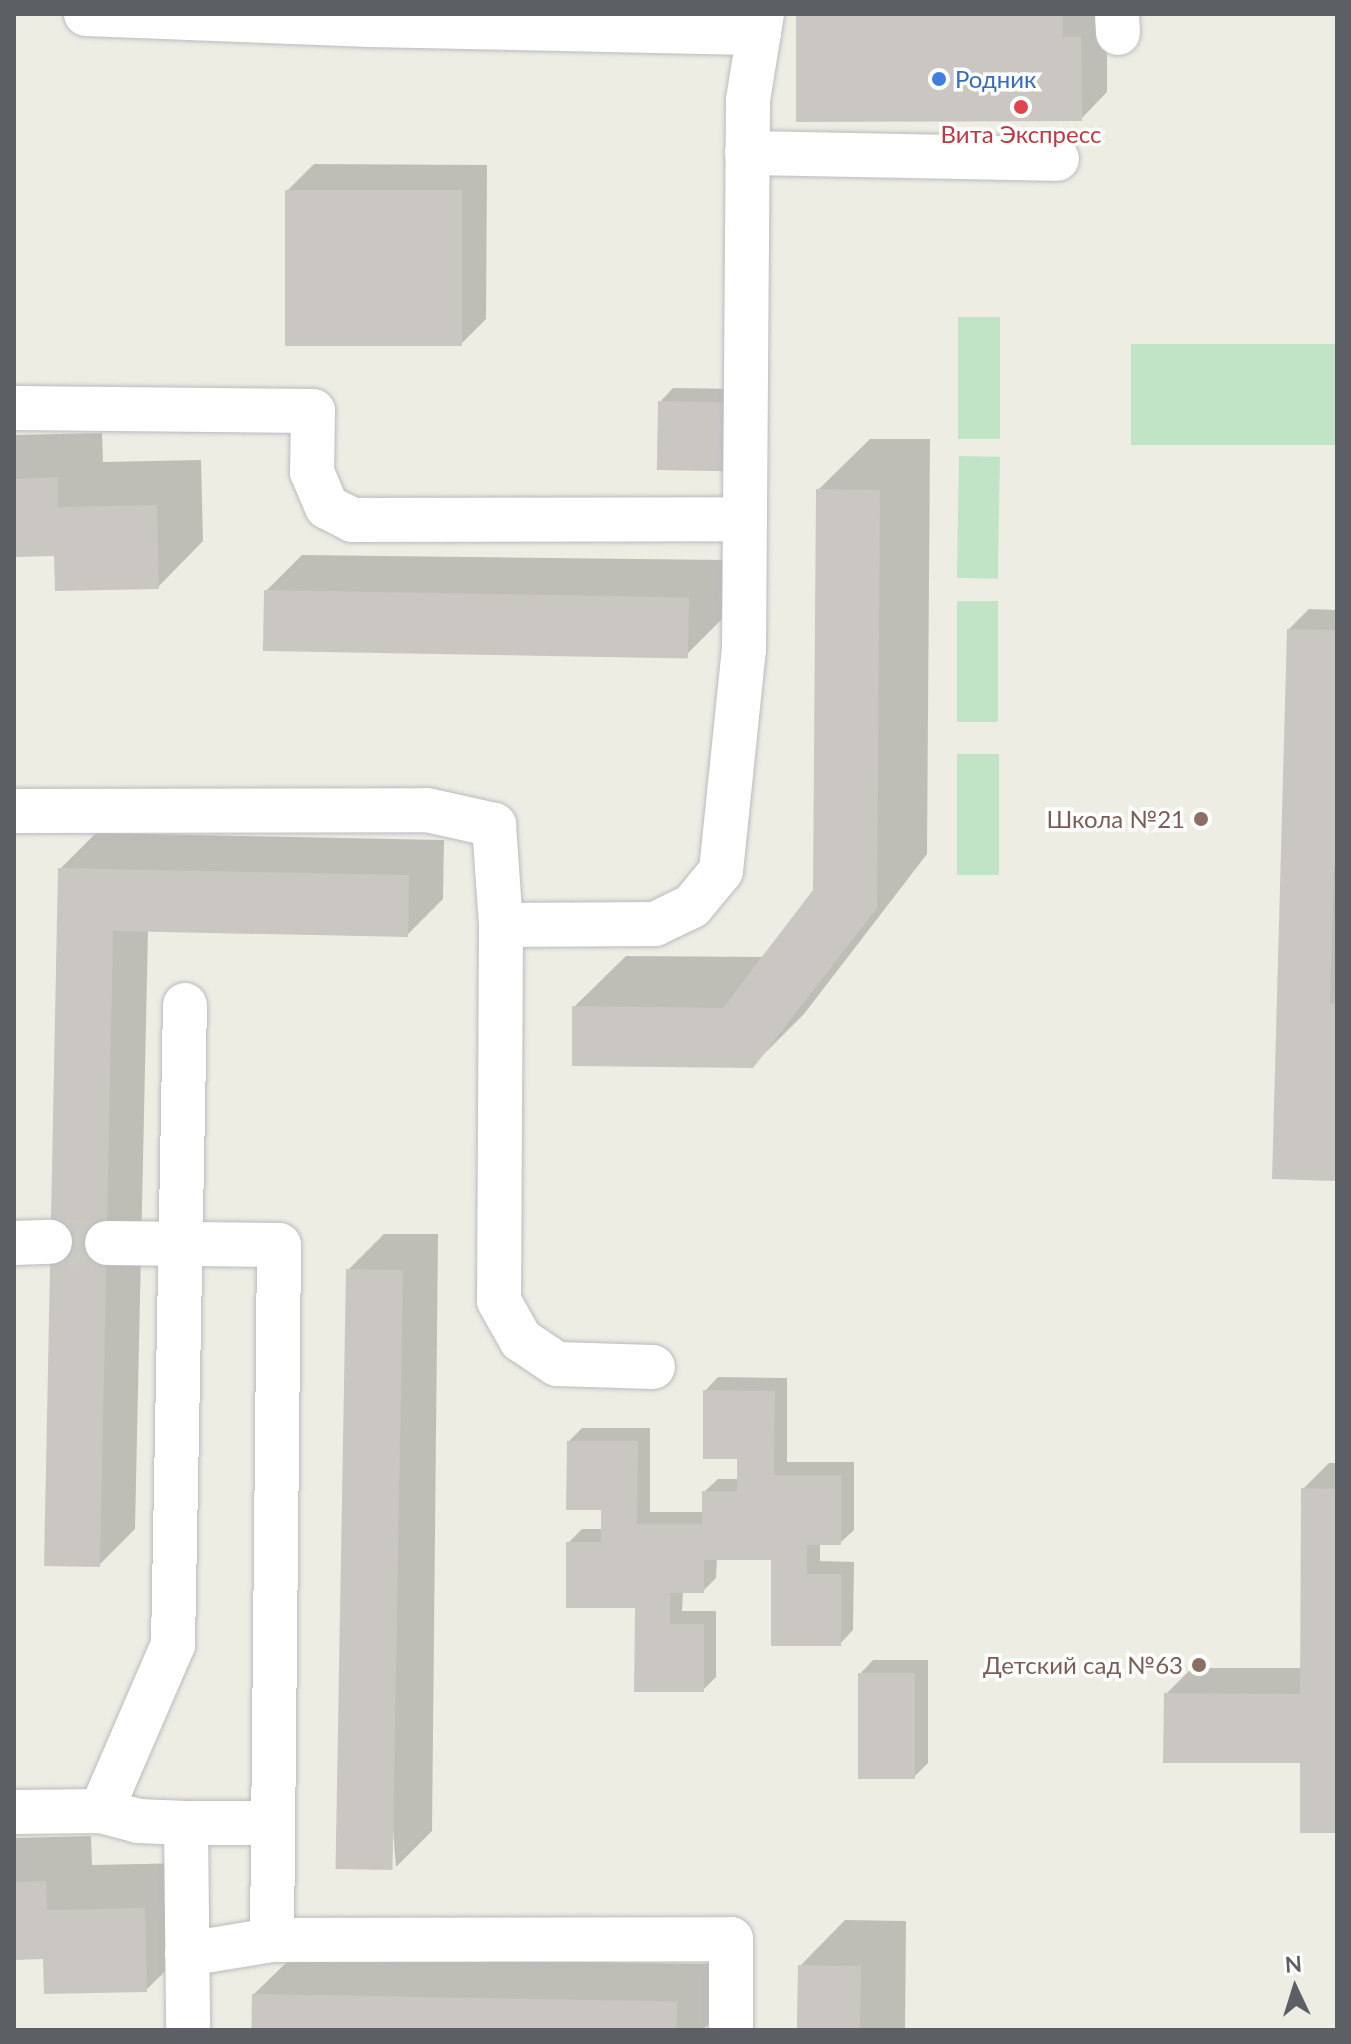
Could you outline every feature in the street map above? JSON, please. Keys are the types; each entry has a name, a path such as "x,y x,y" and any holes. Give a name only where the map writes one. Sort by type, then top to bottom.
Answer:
{"lane":[{"path":"86,14 370,25 761,24 748,100 744,649 721,871 692,906 655,924 501,925"},
{"path":"747,153 1057,159"},
{"path":"14,408 313,411 312,472 327,507 352,520 744,519"},
{"path":"14,811 427,810 494,825 501,925 499,1301 521,1340 557,1364 653,1367"},
{"path":"101,1811 173,1645 185,1005"},
{"path":"107,1243 279,1245 272,1940"},
{"path":"14,1812 101,1811 138,1821 273,1823"},
{"path":"186,1823 188,2030"},
{"path":"187,1954 272,1940 731,1939 731,2030"}],"green space":[{"path":"958,317 1000,317 1000,439 958,439"},
{"path":"1131,344 1337,344 1337,445 1131,445"},
{"path":"959,456 1000,457 998,579 957,578"},
{"path":"957,601 998,601 998,722 957,722"},
{"path":"957,754 999,754 999,875 957,875"}],"building":[{"name":"Родник","path":"796,14 1063,14 1063,37 1081,37 1082,121 796,122"},
{"path":"285,190 462,190 462,346 285,346"},
{"path":"658,401 727,402 726,471 657,470"},
{"path":"58,477 58,507 157,505 159,589 55,591 54,556 14,557 14,479"},
{"path":"816,489 880,490 877,908 753,1068 572,1066 572,1006 723,1008 813,890"},
{"path":"264,590 689,597 688,658 263,651"},
{"path":"1287,629 1337,630 1337,867 1334,867 1330,1003 1337,1003 1337,1181 1272,1179"},
{"path":"58,868 409,875 408,937 113,931 100,1567 44,1566"},
{"path":"346,1269 403,1270 393,1870 336,1869"},
{"path":"703,1390 775,1391 774,1475 841,1475 841,1545 807,1545 807,1574 841,1574 841,1646 771,1646 771,1560 704,1560 704,1593 670,1593 670,1624 704,1624 704,1692 634,1692 635,1608 566,1608 566,1542 601,1542 601,1510 566,1510 567,1441 638,1441 637,1524 702,1524 702,1491 737,1491 737,1459 703,1459"},
{"path":"1301,1488 1337,1489 1337,1833 1300,1833 1300,1763 1163,1763 1164,1693 1300,1694"},
{"path":"858,1673 915,1673 915,1779 858,1779"},
{"path":"46,1881 47,1910 145,1908 147,1992 44,1994 43,1959 14,1960 14,1882"},
{"path":"798,1965 861,1966 860,2030 797,2030"},
{"path":"252,1994 677,2001 676,2030 251,2030"}],"tunnel":[{"path":"50,1242 107,1243"}],"place":[{"name":"Родник","path":"939,79"},
{"name":"Вита Экспресс","path":"1021,107"},
{"name":"Школа №21","path":"1201,819"},
{"name":"Детский сад №63","path":"1199,1665"}]}
